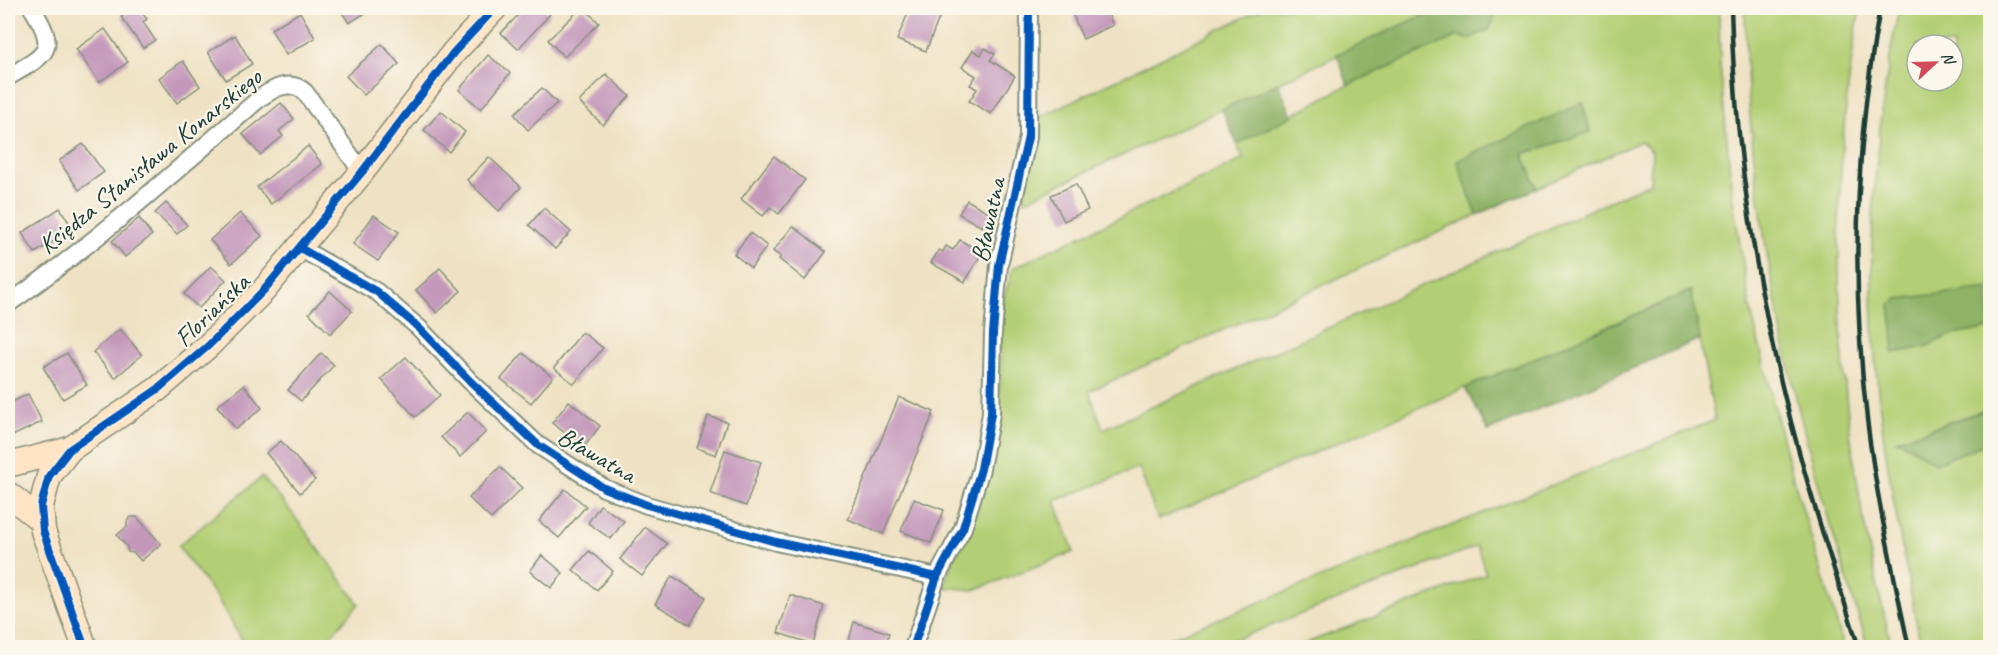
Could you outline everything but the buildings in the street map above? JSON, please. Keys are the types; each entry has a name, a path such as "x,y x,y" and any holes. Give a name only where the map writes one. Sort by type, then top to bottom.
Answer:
{"street":[{"path":"8,77 34,61 46,49 48,41 46,32 32,8"},
{"name":"Floriańska","path":"85,648 43,531 41,506 46,485 53,470 70,449 158,388 208,346 264,290 362,172 454,51 495,8"},
{"name":"Bławatna","path":"913,648 937,577 963,528 981,469 991,414 993,333 999,265 1028,137 1029,8"},
{"name":"Księdza Stanisława Konarskiego","path":"8,304 46,278 121,219 260,98 280,86 295,86 305,92 362,172"},
{"name":"Bławatna","path":"300,248 377,292 419,328 470,381 538,445 603,488 647,505 776,542 937,577"},
{"name":"Floriańska","path":"8,465 70,449"},
{"path":"8,494 42,521"}],"green space":[{"path":"1263,8 1440,8 1024,201 1036,119"},
{"path":"1440,8 1499,8 1489,30 1468,39 1458,36 1348,85 1337,54"},
{"path":"1499,8 1719,8 1720,65 1732,194 1750,307 1786,454 1844,647 1296,647 1486,574 1477,546 1216,647 1148,647 1715,420 1690,291 1158,520 1139,468 1055,501 1074,552 974,590 942,587 974,514 995,446 999,405 1001,306 1013,268 1243,159 1237,144 1348,85 1458,36 1468,39 1489,30","holes":["1589,132 1523,154 1537,188 1641,141 1652,151 1650,183 1103,429 1089,391 1477,215 1457,161"]},
{"path":"1745,8 1860,8 1843,137 1839,270 1841,337 1855,468 1866,532 1892,647 1868,647 1823,500 1792,380 1758,194 1751,131"},
{"path":"1899,8 1990,8 1990,290 1899,299 1890,305 1894,353 1925,347 1948,336 1990,328 1990,408 1897,440 1936,463 1990,442 1990,647 1921,647 1881,419 1874,342 1873,216 1885,90"},
{"path":"1278,83 1292,116 1237,144 1222,109"},
{"path":"1583,102 1590,132 1523,154 1537,188 1477,215 1457,161"},
{"path":"1989,288 1990,328 1948,336 1925,347 1893,353 1894,338 1890,305 1898,299"},
{"path":"1691,291 1700,339 1488,431 1465,388"},
{"path":"1990,409 1990,442 1936,463 1896,440"},
{"path":"262,477 292,513 359,604 321,647 246,647 217,598 178,546"}],"railway":[{"path":"1731,8 1735,88 1743,168 1754,249 1769,328 1798,449 1859,648"},
{"path":"1880,8 1865,110 1861,162 1857,265 1859,316 1867,419 1875,477 1909,648"}],"cycle path":[{"path":"85,648 43,531 41,506 49,476 70,449 158,389 208,346 264,290 362,172 454,52 495,8"},
{"path":"913,648 937,577 963,528 981,469 991,414 993,333 999,265 1028,137 1029,8"},
{"path":"300,248 377,292 419,328 470,381 538,445 604,488 647,505 776,542 937,577"}]}
